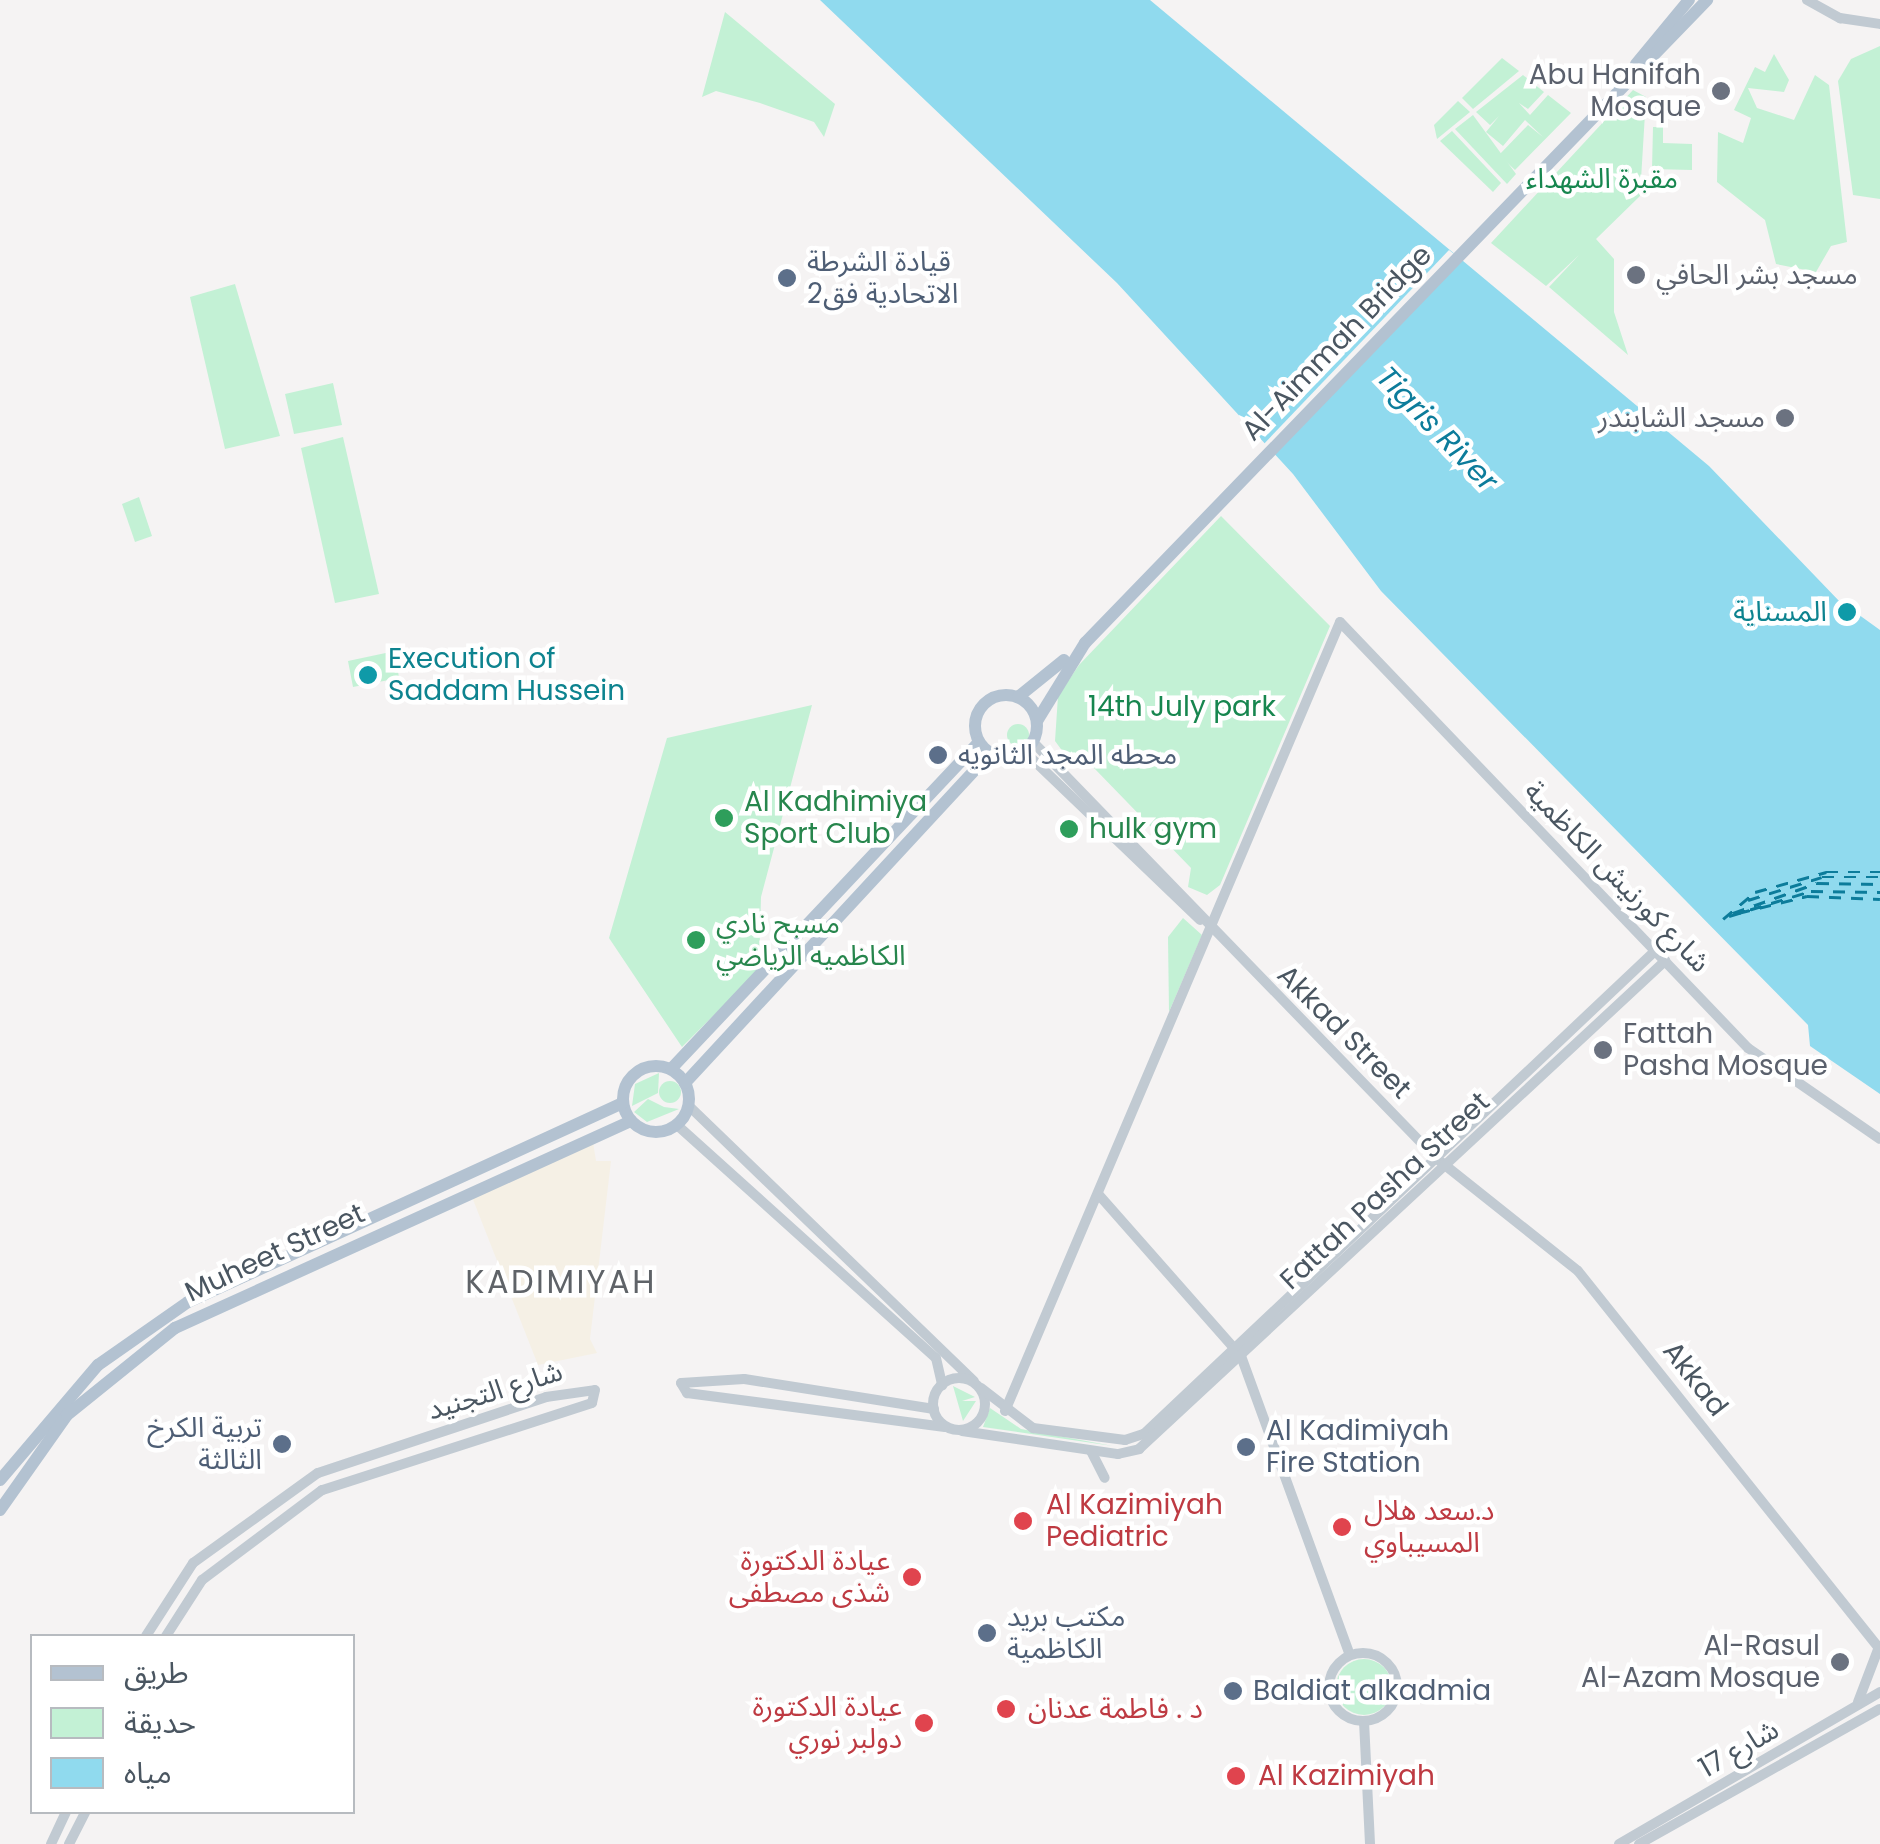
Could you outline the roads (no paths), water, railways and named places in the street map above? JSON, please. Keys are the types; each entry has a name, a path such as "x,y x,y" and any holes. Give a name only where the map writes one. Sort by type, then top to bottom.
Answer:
{"main road":[{"path":"1626,80 1706,0"},
{"path":"1626,80 1683,4"},
{"name":"Al-Aimmah Bridge","path":"1018,697 1085,642 1626,80"},
{"name":"Al-Aimmah Bridge","path":"1037,720 1085,642"},
{"path":"671,1069 979,742 982,706 1018,697 1037,720 1029,746 991,753 685,1082"},
{"path":"979,742 991,753"},
{"path":"641,1068 671,1069 685,1082 688,1106 677,1125 656,1132 631,1121 622,1103 641,1068"},
{"name":"Muheet Street","path":"0,1480 98,1365 188,1302 622,1103"},
{"name":"Muheet Street","path":"2,1501 67,1415 175,1328 631,1121"}],"street":[{"path":"1808,0 1879,23"},
{"name":"شارع كورنيش الكاظمية","path":"1223,900 1340,622 1779,1075 1880,1139"},
{"name":"Akkad Street","path":"1029,746 1192,903 1211,928"},
{"name":"Akkad Street","path":"1029,746 1441,1162"},
{"path":"1005,1411 1223,900 1192,903"},
{"name":"Fattah Pasha Street","path":"1132,1445 1239,1353 1441,1162 1655,951"},
{"name":"Fattah Pasha Street","path":"1441,1162 1665,961"},
{"path":"688,1106 1005,1411 1033,1428 1132,1445"},
{"path":"677,1125 871,1286 936,1358 942,1385 934,1409 944,1427"},
{"name":"Akkad","path":"1441,1162 1594,1289 1880,1648"},
{"path":"1099,1195 1239,1353 1350,1656"},
{"path":"934,1409 744,1379 681,1383 688,1393 895,1418 1091,1451 1132,1445"},
{"path":"942,1385 978,1384"},
{"path":"962,1431 982,1414 978,1384"},
{"name":"شارع التجنيد","path":"147,1634 193,1563 291,1490 484,1418 586,1387 597,1393 592,1403 489,1432 312,1496 202,1580 167,1634"},
{"path":"895,1418 898,1406"},
{"path":"484,1418 489,1432"},
{"path":"1091,1451 1105,1478"},
{"path":"1854,1707 1880,1648"},
{"path":"1371,1653 1395,1674 1394,1702 1364,1720 1340,1710 1331,1695 1335,1668 1350,1656 1371,1653"},
{"name":"شارع 17","path":"1618,1844 1880,1692"},
{"name":"شارع 17","path":"1639,1844 1880,1709"},
{"path":"1858,1722 1880,1718"},
{"path":"1364,1720 1370,1844"},
{"path":"52,1844 65,1814"},
{"path":"69,1844 83,1814"}],"water":[{"name":"Tigris River","path":"820,0 1150,0 1709,466 1841,603 1841,619 1855,612 1880,630 1880,1094 1810,1046 1808,1025 1381,591 1293,474 1117,283"},
{"name":"مسبح نادي الكاظميه الرياضي","path":"696,927 705,931 709,940 705,949 696,953 687,949 683,940 687,931"}],"place":[{"name":"Abu Hanifah Mosque","path":"1721,91"},
{"name":"مسجد بشر الحافي","path":"1636,275"},
{"name":"قيادة الشرطة الاتحادية فق2","path":"787,278"},
{"name":"مسجد الشابندر","path":"1785,418"},
{"name":"المسناية","path":"1847,612"},
{"name":"Execution of Saddam Hussein","path":"368,675"},
{"name":"محطه المجد الثانويه","path":"938,755"},
{"name":"Al Kadhimiya Sport Club","path":"724,818"},
{"name":"hulk gym","path":"1069,829"},
{"name":"مسبح نادي الكاظميه الرياضي","path":"696,940"},
{"name":"Fattah Pasha Mosque","path":"1603,1050"},
{"name":"تربية الكرخ الثالثة","path":"282,1444"},
{"name":"Al Kadimiyah Fire Station","path":"1246,1447"},
{"name":"Al Kazimiyah Pediatric","path":"1023,1521"},
{"name":"د.سعد هلال المسيباوي","path":"1342,1527"},
{"name":"عيادة الدكتورة شذى مصطفى","path":"912,1577"},
{"name":"مكتب بريد الكاظمية","path":"987,1633"},
{"name":"Al-Rasul Al-Azam Mosque","path":"1840,1662"},
{"name":"Baldiat alkadmia","path":"1233,1691"},
{"name":"د . فاطمة عدنان","path":"1006,1709"},
{"name":"عيادة الدكتورة دولبر نوري","path":"924,1723"},
{"name":"Al Kazimiyah","path":"1236,1776"}],"district":[{"name":"KADIMIYAH","path":"561,1282"}],"park label":[{"name":"مقبرة الشهداء","path":"1602,179"},
{"name":"14th July park","path":"1182,707"}]}
